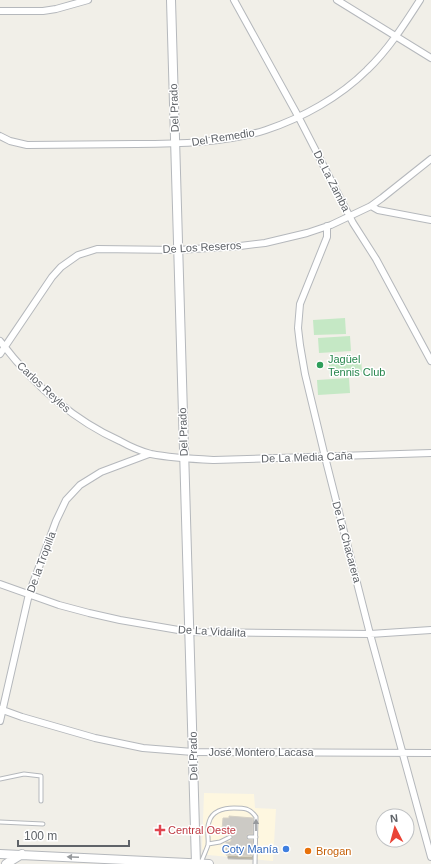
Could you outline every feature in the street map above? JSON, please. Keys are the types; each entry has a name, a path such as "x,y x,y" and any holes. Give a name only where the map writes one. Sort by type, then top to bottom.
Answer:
{"street":[{"path":"0,11 43,11 88,0"},
{"name":"Del Prado","path":"171,0 193,752 198,863"},
{"name":"De La Zamba","path":"234,0 298,116 350,216 376,260 431,361"},
{"path":"337,0 431,58"},
{"name":"Del Remedio","path":"0,136 10,141 27,145 175,144 242,136 265,130 317,106 352,84 376,61 396,36 420,0"},
{"name":"De Los Reseros","path":"0,354 2,347 52,277 61,267 78,255 97,248 178,250 240,246 292,237 327,226 371,206 431,159"},
{"path":"371,206 378,210 431,220"},
{"name":"De La Chacarera","path":"327,226 327,237 300,304 298,322 300,345 325,457 370,634 431,857"},
{"name":"Carlos Reyles","path":"0,340 2,347 42,389 76,417 110,437 150,454 184,458"},
{"name":"De La Media Caña","path":"184,458 214,460 431,453"},
{"name":"De la Tropilla","path":"0,721 1,709 29,594 56,522 66,500 80,485 101,472 150,454"},
{"name":"De La Vidalita","path":"0,584 59,605 89,613 190,632 370,634 431,630"},
{"name":"José Montero Lacasa","path":"1,709 22,717 121,744 143,748 193,752 431,753"},
{"path":"0,854 210,864"},
{"path":"6,864 22,854"}],"lane":[{"path":"0,779 24,774 41,776 41,801"},
{"path":"198,863 208,844 208,823 212,816 227,808 245,808 252,812 256,817 255,864"},
{"path":"0,822 43,824"},
{"path":"208,844 214,844 230,837"},
{"path":"249,837 256,838"}],"shaded area":[{"path":"204,793 254,794 255,808 276,809 273,861 208,855 202,849"}],"green space":[{"path":"345,318 346,334 314,335 313,320"},
{"path":"350,336 351,351 319,353 318,338"},
{"path":"361,357 362,372 329,374 329,359"},
{"path":"349,378 350,393 318,395 317,380"}],"building":[{"path":"229,816 253,818 253,834 248,834 246,837 248,840 253,840 252,856 226,855 226,842 230,842 233,837 230,834 230,830 222,830 223,818 229,818"}],"place":[{"name":"Jagüel Tennis Club","path":"320,365"},
{"name":"Central Oeste","path":"160,830"},
{"name":"Coty Manía","path":"286,849"},
{"name":"Brogan","path":"308,851"}]}
